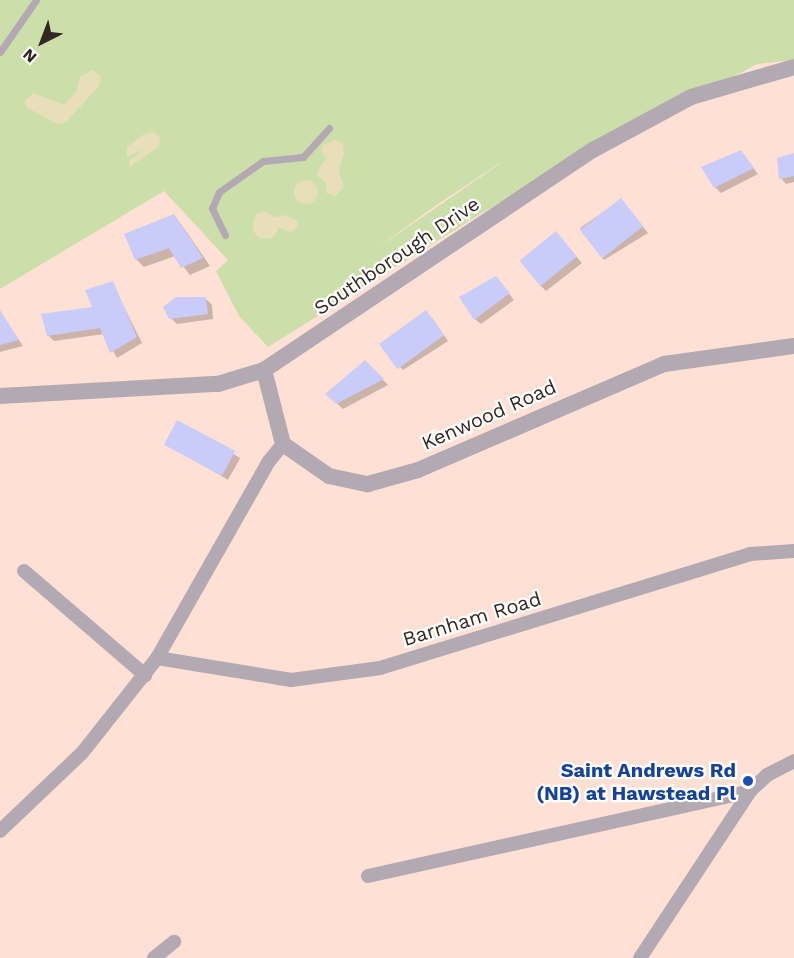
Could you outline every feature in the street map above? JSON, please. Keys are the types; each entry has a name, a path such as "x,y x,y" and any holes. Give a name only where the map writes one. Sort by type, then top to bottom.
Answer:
{"street":[{"name":"Southborough Drive","path":"0,396 218,384 264,370 593,150 691,98 794,67"},
{"name":"Kenwood Road","path":"283,444 329,476 368,484 418,470 664,364 794,346"},
{"path":"1,827 82,753 145,675 157,658 263,471 283,444 264,370"},
{"name":"Barnham Road","path":"157,658 291,680 347,673 491,636 618,593 750,554 794,551"},
{"path":"24,572 145,675"},
{"path":"640,958 750,791 767,774 794,762"},
{"path":"368,876 750,791"},
{"path":"154,958 174,942"}],"lane":[{"path":"0,52 36,0"},
{"path":"225,235 212,208 219,192 263,161 303,157 329,128"}],"green space":[{"path":"0,0 794,0 794,60 757,64 485,211 268,347 239,316 216,271 228,260 164,191 0,289","holes":["501,163 376,249 435,206"]}],"sand":[{"path":"93,70 101,76 99,86 66,122 57,124 26,107 25,101 34,93 64,105 76,92 80,77"},
{"path":"154,132 160,137 159,147 129,167 129,161 145,149 127,157 127,147 144,134"},
{"path":"334,140 343,143 344,153 339,172 344,187 335,196 326,193 326,183 316,174 326,158 322,153 323,145"},
{"path":"306,180 315,183 318,192 315,201 306,204 297,201 294,192 297,183"},
{"path":"265,211 275,217 286,215 297,221 299,226 291,232 279,228 272,238 260,239 253,231 253,221 256,214"}],"building":[{"path":"741,150 754,168 714,188 701,167"},
{"path":"794,153 794,176 779,179 777,158"},
{"path":"621,198 643,226 602,258 580,230"},
{"path":"174,214 203,258 181,268 169,248 135,260 124,234"},
{"path":"556,231 577,257 540,286 519,261"},
{"path":"496,276 510,293 474,320 459,297"},
{"path":"113,281 137,337 110,353 100,328 47,336 41,314 92,307 85,290"},
{"path":"176,297 206,297 208,314 169,319 163,307"},
{"path":"0,310 19,340 0,345"},
{"path":"426,310 444,335 397,369 379,344"},
{"path":"365,360 384,379 336,404 325,394"},
{"path":"177,420 235,451 222,476 164,445"}],"place":[{"name":"Saint Andrews Rd (NB) at Hawstead Pl","path":"748,781"}]}
